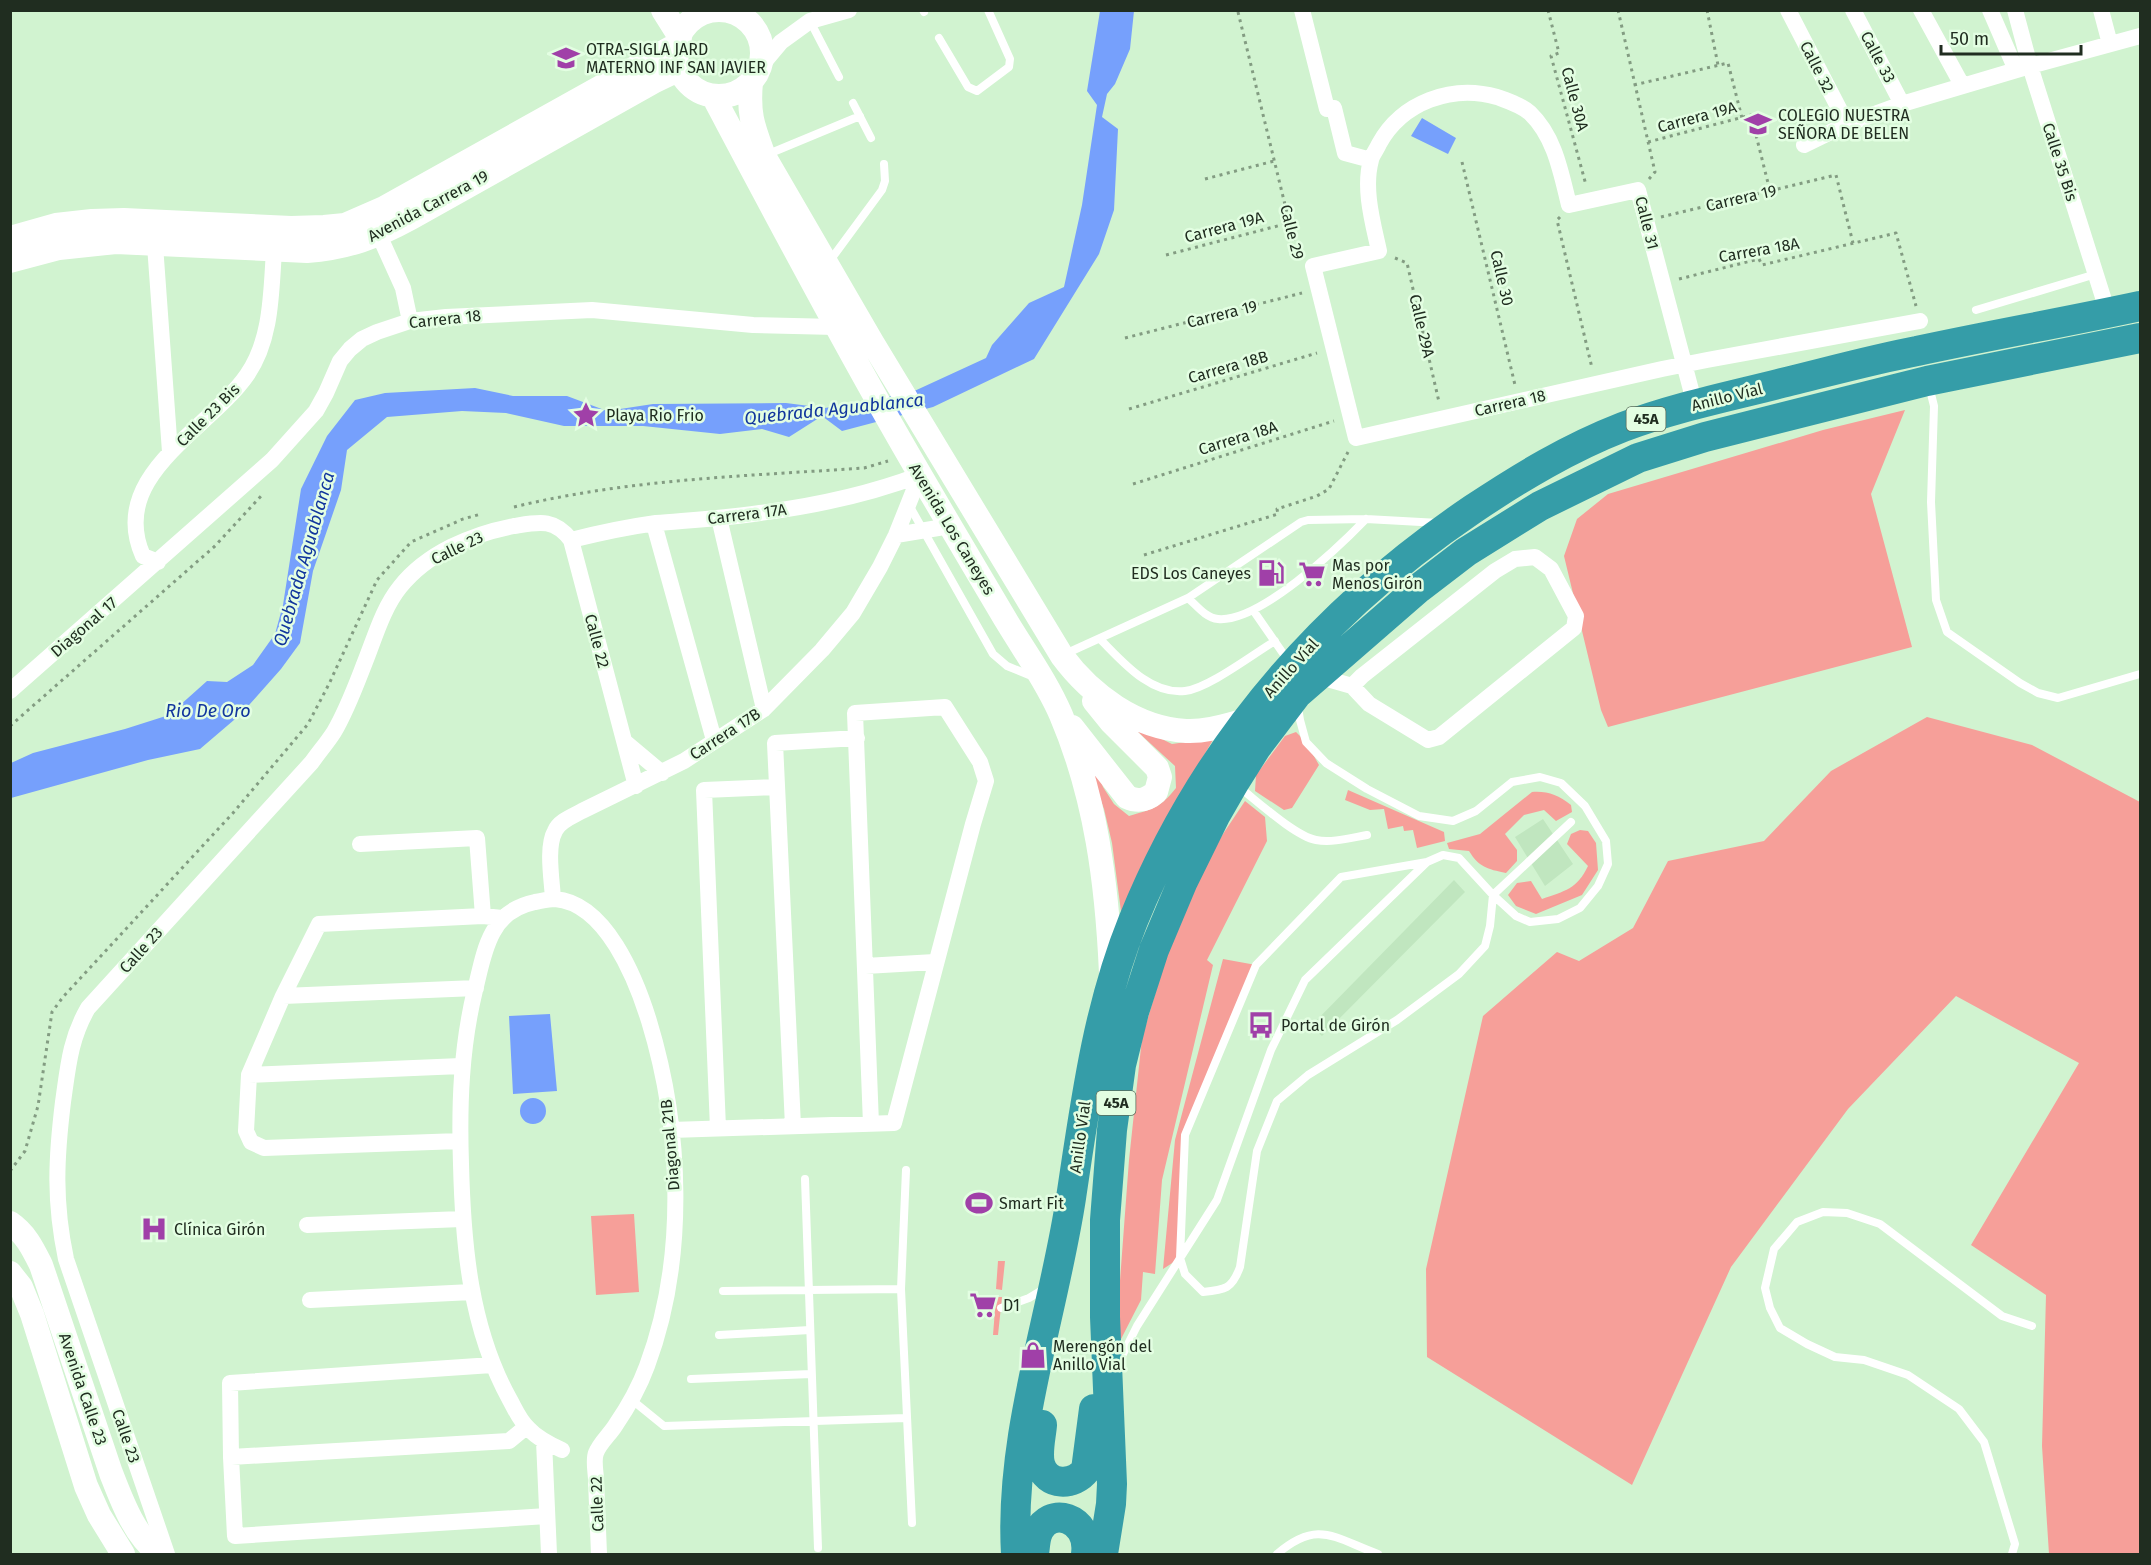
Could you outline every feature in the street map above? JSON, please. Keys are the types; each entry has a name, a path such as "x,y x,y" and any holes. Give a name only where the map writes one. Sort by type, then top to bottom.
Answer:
{"highway":[{"name":"Anillo Víal","path":"1016,1554 1015,1502 1021,1452 1070,1202 1085,1100 1096,1044 1111,987 1132,924 1156,870 1225,750 1246,720 1295,669 1339,616 1381,579 1452,524 1517,480 1563,454 1624,427 1695,405 1903,354 2140,306"},
{"name":"Anillo Víal","path":"1103,1554 1112,1484 1105,1317 1105,1220 1112,1130 1121,1065 1134,1012 1154,950 1183,881 1234,783 1256,747 1295,669 1419,588 1466,552 1540,506 1612,469 1656,451 1927,381 2140,338"},
{"path":"1048,1311 1047,1383 1039,1457 1044,1472 1059,1482 1074,1481 1086,1470 1090,1456 1105,1317"},
{"path":"1034,1554 1036,1537 1040,1528 1057,1518 1065,1518 1081,1528 1086,1539 1086,1554"}],"main road":[{"path":"663,10 679,41"},
{"path":"733,11 749,23 761,43 762,55 756,74 734,94 713,96 699,91 688,82 680,69 677,57 679,41 689,23 701,12 733,11"},
{"name":"Avenida Carrera 19","path":"10,238 56,225 102,221 291,228 345,225 384,208 679,41"},
{"name":"Avenida Carrera 19","path":"10,261 59,248 116,242 274,251 330,249 379,235 680,69"},
{"name":"Avenida Los Caneyes","path":"756,74 749,106 754,129 764,156 827,265 898,438 1061,714 1083,773 1103,866 1109,921 1111,987"},
{"name":"Avenida Los Caneyes","path":"713,96 836,327 862,348 922,426 1068,664 1119,709 1160,726 1187,731 1213,728 1246,720"},
{"path":"1061,714 1086,742 1126,797 1144,800 1156,792 1160,777 1157,768 1111,722 1068,664"},
{"name":"Avenida Calle 23","path":"10,1223 18,1228 29,1242 41,1265 123,1503 138,1531 159,1554"},
{"name":"Avenida Calle 23","path":"10,1273 21,1287 32,1314 86,1486 99,1515 123,1554"}],"street":[{"path":"756,74 781,42 810,21 849,10"},
{"path":"1302,10 1327,109 1334,108 1345,153 1371,160"},
{"name":"Calle 32","path":"1788,10 1847,124"},
{"name":"Calle 33","path":"1853,10 1902,104"},
{"path":"1921,10 1962,85"},
{"path":"1990,10 2023,68"},
{"name":"Calle 35 Bis","path":"2015,10 2023,68 2108,313"},
{"path":"2101,10 2110,44"},
{"path":"1804,145 1847,124 1902,104 2140,36"},
{"path":"1313,266 1379,251 1371,210 1369,184 1371,160 1386,131 1401,116 1437,96 1461,92 1487,94 1510,101 1529,112 1546,134 1558,161 1569,205 1638,190"},
{"name":"Calle 31","path":"1638,190 1695,405"},
{"path":"379,235 403,288 410,321"},
{"path":"154,245 170,452"},
{"name":"Calle 23 Bis","path":"158,562 143,556 136,541 135,525 138,507 145,488 154,471 170,452 232,392 247,375 258,356 266,332 274,251"},
{"name":"Calle 29","path":"1313,266 1356,438"},
{"name":"Carrera 18","path":"158,562 272,460 293,438 316,411 340,361 362,339 377,332 410,321 592,310 753,325 836,327"},
{"name":"Carrera 18","path":"1356,438 1683,364 1920,321"},
{"name":"Carrera 17B","path":"553,899 551,846 555,829 566,819 684,761 764,709 822,650 853,613 896,535 920,475"},
{"name":"Carrera 17A","path":"571,540 654,524 791,509 857,494 920,475"},
{"path":"719,518 764,709"},
{"name":"Calle 23","path":"167,1554 66,1259 59,1224 56,1183 61,1123 69,1056 77,1027 88,1008 102,992 312,762 333,733 351,698 385,613 399,588 416,570 441,552 470,538 504,528 538,522 553,524 563,530 571,540"},
{"path":"654,524 714,740"},
{"path":"896,535 950,526"},
{"name":"Calle 22","path":"571,540 636,786"},
{"path":"1295,669 1352,686 1369,704 1428,740 1439,737 1574,628 1576,616 1551,569 1535,557 1515,559 1494,571 1352,686"},
{"name":"Diagonal 17","path":"10,691 158,562"},
{"path":"671,1130 718,1128 871,1124 894,1123 935,962 986,781 980,762 945,707 855,713 871,1124"},
{"path":"793,1126 775,743 856,738"},
{"path":"624,741 662,772"},
{"path":"718,1128 704,790 777,787"},
{"path":"360,844 477,838 483,916"},
{"path":"553,899 528,904 513,910 502,918 491,934 466,1027 461,1066 460,1141 462,1219 472,1292 492,1365 526,1427 543,1441 562,1450"},
{"name":"Diagonal 21B","path":"553,899 571,902 588,913 611,938 642,999 661,1068 676,1179 670,1270 662,1314 647,1366 632,1400 595,1454"},
{"path":"460,1141 264,1148 257,1146 251,1142 246,1131 249,1075 283,996 319,924 483,916 502,918"},
{"path":"865,966 935,962"},
{"path":"283,996 476,988"},
{"path":"249,1075 461,1066"},
{"path":"307,1225 462,1219"},
{"path":"310,1300 472,1292"},
{"path":"492,1365 230,1383 235,1536 547,1516"},
{"path":"231,1457 509,1440 526,1427"},
{"path":"543,1441 549,1554"},
{"name":"Calle 22","path":"595,1454 599,1554"}],"lane":[{"path":"939,38 968,87 976,91 1009,67 1010,59 988,10"},
{"path":"810,21 839,77"},
{"path":"853,103 872,138"},
{"path":"764,156 860,116"},
{"path":"827,265 882,190 885,181 884,164"},
{"path":"1976,310 2096,274"},
{"path":"1927,381 1934,406 1931,502 1936,600 1947,632 2020,683 2038,693 2058,698 2140,674"},
{"path":"908,505 993,654 1007,666 1042,681"},
{"path":"1068,664 1100,639 1188,598 1301,522 1316,519 1366,519 1452,524"},
{"path":"1188,598 1202,612 1215,619 1232,619 1253,610 1317,567 1366,519"},
{"path":"1253,610 1295,669 1300,720 1306,742 1326,763 1367,789 1419,816 1453,821 1476,811 1512,782 1540,777 1561,783 1585,806 1606,841 1608,864 1598,886 1580,908 1558,919 1530,922 1516,916 1493,895 1459,858 1443,855 1427,862 1341,877 1256,965 1185,1135 1180,1258 1185,1274 1203,1292 1222,1290 1234,1282 1240,1268 1257,1151 1277,1101 1308,1075 1397,1020 1459,974 1485,946 1490,926 1493,895 1571,822"},
{"path":"1100,639 1125,665 1145,680 1165,688 1185,691 1208,682 1295,669"},
{"path":"1234,783 1290,826 1313,840 1332,842 1367,835"},
{"path":"1108,1384 1137,1326 1217,1200 1271,1050 1305,980 1427,862"},
{"path":"906,1170 901,1289 912,1523"},
{"path":"805,1179 818,1548"},
{"path":"2012,1554 2015,1544 1984,1442 1959,1409 1908,1375 1864,1360 1835,1357 1780,1328 1770,1308 1765,1288 1774,1249 1797,1222 1823,1212 1847,1213 1880,1224 2002,1316 2032,1326"},
{"path":"1001,1308 1029,1298 1048,1286 1056,1275"},
{"path":"723,1291 901,1289"},
{"path":"719,1335 810,1330"},
{"path":"691,1379 812,1374"},
{"path":"632,1400 664,1426 906,1418"},
{"path":"1277,1554 1290,1542 1312,1533 1333,1536 1378,1554"}],"path":[{"name":"Calle 30A","path":"1548,10 1559,54 1551,56 1590,201"},
{"name":"Calle 31","path":"1618,10 1655,172 1638,190"},
{"path":"1707,10 1718,65"},
{"name":"Calle 29","path":"1238,12 1301,270 1313,266"},
{"path":"1634,85 1728,63 1742,118"},
{"name":"Carrera 19A","path":"1648,142 1751,116 1770,191"},
{"path":"1205,179 1274,161"},
{"name":"Calle 30","path":"1462,162 1519,401"},
{"name":"Carrera 19","path":"1645,220 1836,175 1853,243"},
{"path":"1569,205 1557,220 1595,384"},
{"name":"Carrera 19A","path":"1166,255 1289,223"},
{"name":"Carrera 18A","path":"1662,283 1759,259 1762,265 1896,232 1920,321"},
{"name":"Calle 29A","path":"1379,251 1407,263 1443,418"},
{"name":"Carrera 19","path":"1125,338 1318,289"},
{"name":"Carrera 18B","path":"1129,409 1334,349"},
{"name":"Carrera 18A","path":"1133,484 1350,416"},
{"path":"1144,555 1278,514 1277,509 1317,496 1329,489 1356,438"},
{"path":"508,508 542,500 647,483 864,468 890,460"},
{"path":"10,726 215,546 268,488"},
{"path":"10,1170 26,1151 38,1106 52,1012 63,997 233,813 308,724 377,580 411,542 463,519 486,513"}],"shaded area":[{"path":"1905,410 1871,494 1912,647 1608,727 1601,710 1564,556 1577,519 1608,494 1823,430"},
{"path":"1927,717 2032,745 2140,802 2140,1554 2049,1554 2042,1446 2046,1295 1971,1245 2079,1063 1956,996 1848,1109 1731,1267 1632,1485 1427,1357 1426,1269 1483,1016 1557,952 1579,961 1633,928 1668,861 1764,841 1831,771"},
{"path":"1127,722 1172,744 1214,738 1184,790 1122,919 1112,843 1104,809 1082,746 1095,763 1103,787 1114,804 1129,816 1156,807 1176,788 1175,766"},
{"path":"1296,732 1306,742 1319,765 1292,808 1284,810 1255,791 1256,775 1285,736"},
{"path":"1348,790 1444,832 1445,841 1417,848 1413,830 1404,831 1403,826 1388,829 1384,809 1370,810 1345,800"},
{"path":"1532,792 1557,796 1571,805 1572,812 1556,821 1544,810 1524,815 1505,834 1517,850 1517,861 1506,873 1484,866 1476,861 1469,851 1449,849 1447,843 1480,834"},
{"path":"1245,801 1265,817 1267,841 1207,960 1213,965 1162,1180 1155,1274 1143,1272 1141,1300 1120,1341 1116,1334 1129,1160 1142,1038 1167,954 1205,861"},
{"path":"1543,819 1573,864 1545,886 1515,837"},
{"path":"1580,830 1588,831 1596,843 1598,870 1582,895 1536,914 1516,906 1508,895 1517,883 1531,881 1542,899 1564,891 1579,880 1588,866 1567,844 1571,834"},
{"path":"1454,880 1465,892 1322,1036 1311,1026"},
{"path":"1223,959 1256,965 1185,1135 1180,1258 1163,1269 1175,1140"},
{"path":"634,1214 639,1292 596,1295 591,1216"},
{"path":"998,1261 1005,1261 1002,1290 996,1289"},
{"path":"996,1297 1002,1297 998,1335 993,1335"}],"water":[{"name":"Rio De Oro","path":"1100,11 1134,11 1130,49 1115,84 1107,94 1102,117 1118,129 1114,210 1099,254 1034,359 933,407 842,431 822,416 789,437 762,429 720,434 643,426 564,426 506,413 462,411 387,417 347,450 341,490 313,571 300,643 281,669 241,714 200,749 148,760 11,798 11,763 33,753 169,715 207,681 227,682 253,665 275,634 283,605 301,489 327,436 355,400 385,393 475,388 513,396 567,396 607,411 653,404 786,403 825,408 910,393 986,358 992,345 1029,303 1064,287 1082,205 1097,105 1087,91"},
{"path":"1422,118 1456,138 1448,154 1411,136"},
{"path":"550,1014 557,1091 513,1094 509,1016"},
{"path":"533,1098 542,1102 546,1111 542,1120 533,1124 524,1120 520,1111 524,1102"}],"place":[{"name":"OTRA-SIGLA JARD MATERNO INF SAN JAVIER","path":"566,58"},
{"name":"COLEGIO NUESTRA SEÑORA DE BELEN","path":"1758,124"},
{"name":"Playa Rio Frio","path":"586,415"},
{"name":"EDS Los Caneyes","path":"1271,573"},
{"name":"Mas por Menos Girón","path":"1312,574"},
{"name":"Portal de Girón","path":"1261,1025"},
{"name":"Smart Fit","path":"979,1203"},
{"name":"Clínica Girón","path":"154,1229"},
{"name":"D1","path":"983,1305"},
{"name":"Merengón del Anillo Vial","path":"1033,1355"}],"water label":[{"name":"Quebrada Aguablanca","path":"834,409"},
{"name":"Quebrada Aguablanca","path":"304,559"}]}
